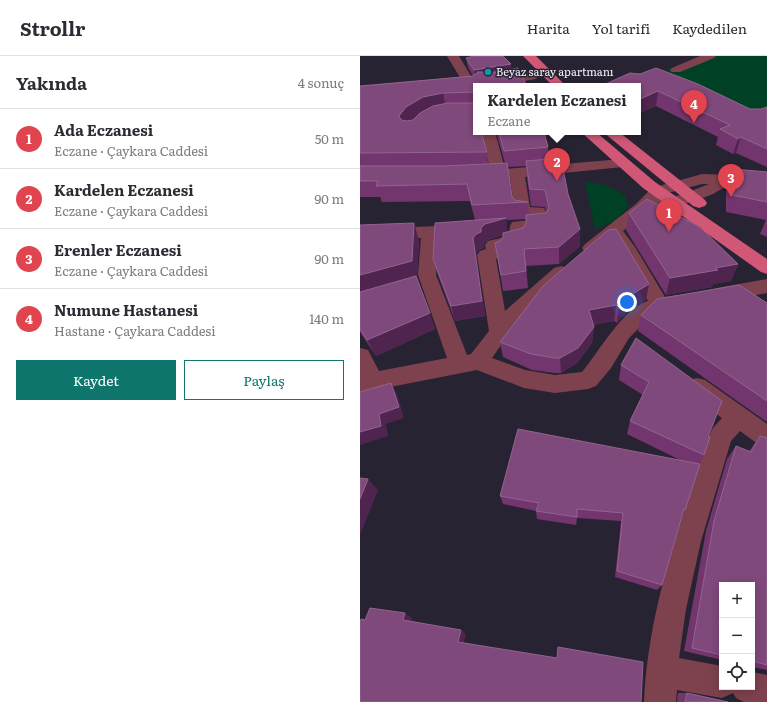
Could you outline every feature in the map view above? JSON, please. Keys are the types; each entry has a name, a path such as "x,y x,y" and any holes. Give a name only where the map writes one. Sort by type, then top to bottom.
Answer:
{"main road":[{"path":"529,56 557,83"},
{"path":"518,61 539,83"},
{"path":"591,135 622,163 658,191 767,268"},
{"path":"614,135 767,255"}],"street":[{"path":"453,56 473,86"},
{"path":"676,70 710,56"},
{"path":"495,83 532,76"},
{"path":"457,88 473,87"},
{"path":"489,135 499,173"},
{"path":"462,175 518,173 622,163"},
{"path":"469,363 500,332 498,329 486,255 495,253 494,245 517,240 510,226 540,224 538,212 524,212 518,173"},
{"path":"498,329 552,279 642,208 658,191 702,179 767,181"},
{"path":"642,208 675,203 718,186 728,179"},
{"path":"360,235 481,228"},
{"path":"613,230 629,250 660,305"},
{"path":"430,232 427,275 423,284 469,363"},
{"path":"360,356 367,384 469,363 524,379 555,384 588,380 603,362 622,332 646,309 660,305 767,286"},
{"path":"622,332 639,345"},
{"path":"681,376 767,437"},
{"path":"660,702 661,671 671,609 687,542 721,436 737,417"},
{"path":"661,671 719,681"},
{"path":"755,689 767,691"}],"green space":[{"path":"707,56 767,56 767,110 754,112 665,70"},
{"path":"585,181 605,185 625,195 628,207 615,221 595,229"}],"building":[{"path":"474,56 503,56 511,64 474,70 466,58"},
{"path":"518,68 526,83 473,83 473,92 443,93 423,97 406,107 399,116 401,120 413,120 420,113 433,106 448,103 473,103 473,135 482,135 487,152 360,153 360,86 473,76 478,73 477,72 495,72"},
{"path":"656,68 698,84 750,109 761,109 767,107 767,149 741,137 738,139 720,129 730,125 658,91 641,99 641,83 608,83 630,73 640,74"},
{"path":"500,135 545,135 548,147 504,151"},
{"path":"561,158 568,194 580,229 559,247 524,249 526,271 501,275 495,243 500,241 503,237 503,233 523,228 526,223 526,215 546,213 549,208 545,190 530,189 526,161"},
{"path":"507,163 512,196 514,200 528,202 472,205 467,184 376,186 378,181 360,181 360,166 444,166"},
{"path":"734,169 767,172 767,202 732,195 731,171"},
{"path":"647,199 700,227 738,264 715,268 718,270 670,278 629,213"},
{"path":"506,218 485,224 481,228 481,232 476,234 473,238 482,301 451,306 433,259 435,223"},
{"path":"414,223 412,261 360,275 360,225"},
{"path":"616,229 649,284 631,295 619,307 616,305 589,310 594,327 578,348 560,358 531,354 500,342 543,286 608,230"},
{"path":"416,276 430,313 367,340 360,329 360,292"},
{"path":"739,285 767,303 767,401 641,315 657,299"},
{"path":"636,338 722,401 708,437 710,437 704,455 630,421 649,382 621,365"},
{"path":"391,383 399,407 379,414 381,426 360,432 360,392"},
{"path":"518,429 700,464 685,510 684,509 662,585 617,571 623,513 577,509 577,517 536,511 539,503 500,496"},
{"path":"760,436 767,438 767,665 755,662 755,582 719,582 719,654 692,648 714,521 736,446 751,452"},
{"path":"360,478 368,479 360,499"},
{"path":"370,608 405,613 403,620 461,630 458,642 557,658 558,647 643,662 641,702 360,702 360,623 361,619 365,620"},
{"path":"687,693 728,702 685,702"}],"place":[{"name":"Beyaz saray apartmanı","path":"488,72"},
{"name":"Numune Hastanesi","path":"694,123"},
{"name":"Kardelen Eczanesi","path":"557,181"},
{"name":"Erenler Eczanesi","path":"731,197"},
{"name":"Ada Eczanesi","path":"669,232"}]}
